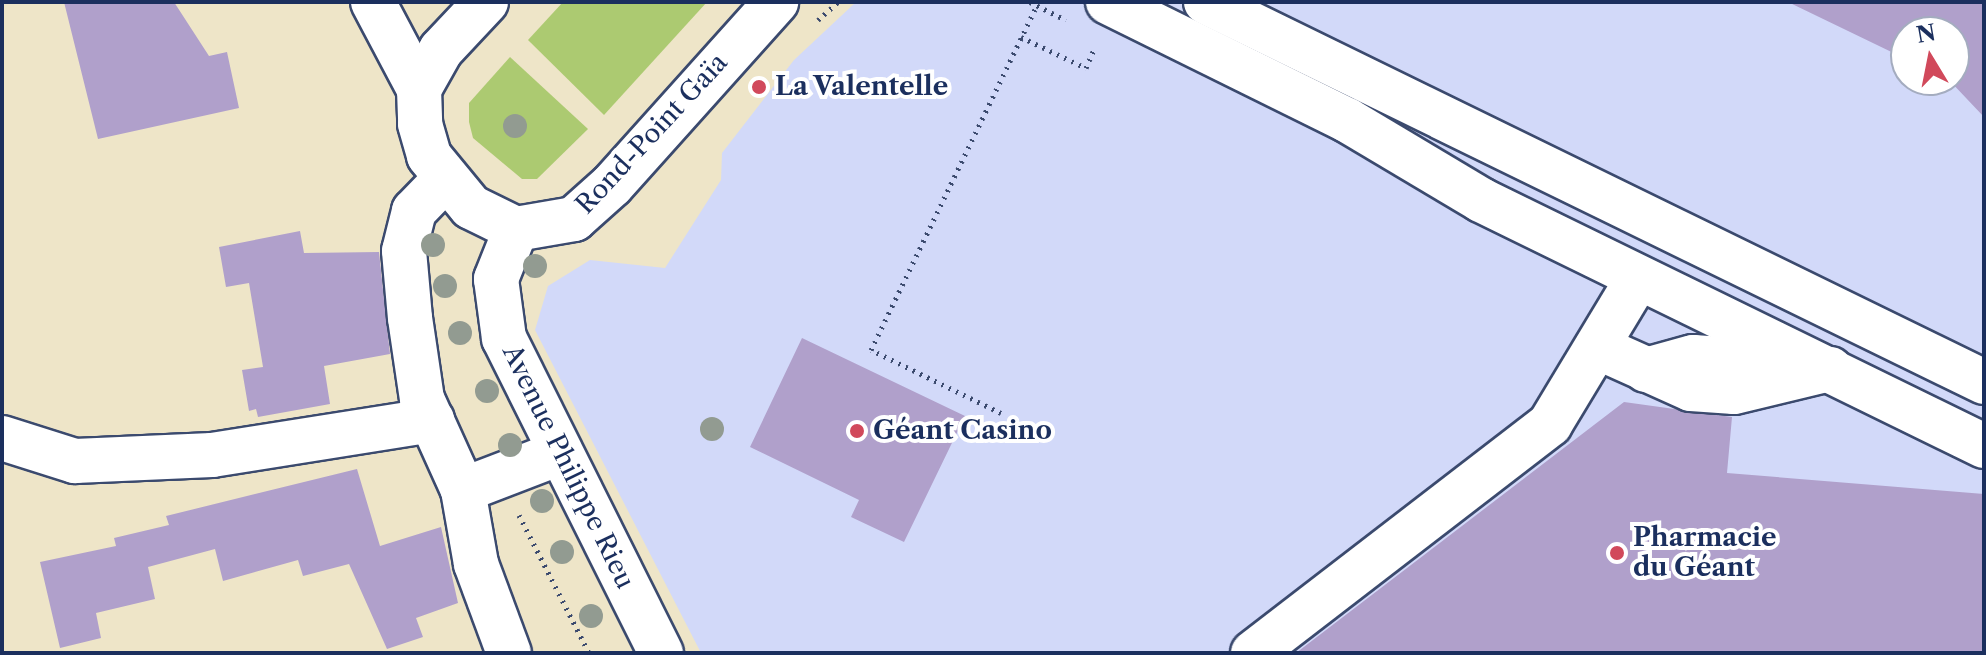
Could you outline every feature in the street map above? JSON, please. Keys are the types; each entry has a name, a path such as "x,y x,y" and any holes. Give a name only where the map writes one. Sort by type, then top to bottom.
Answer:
{"street":[{"path":"373,2 419,89 420,124 429,156 471,207 516,229"},
{"path":"419,89 441,50 486,2"},
{"name":"Rond-Point Gaïa","path":"516,229 552,225 583,211 776,2"},
{"path":"1206,2 1984,382"},
{"path":"1094,21 1347,120 1481,200 1984,446"},
{"path":"446,178 414,211 404,251 422,399 432,420 481,483 476,564 509,653"},
{"name":"Avenue Philippe Rieu","path":"516,229 496,279 504,338 557,454 661,653"},
{"path":"1253,653 1550,424 1638,278"},
{"path":"1597,347 1646,370 1785,379 1830,369"},
{"path":"2,438 75,461 212,455 432,420"},
{"path":"481,483 557,454"}],"path":[{"path":"1021,37 1086,68 1094,21 1030,2"},
{"path":"1001,413 871,350 1037,5"},
{"path":"481,483 589,653"}],"shaded area":[{"path":"856,2 1984,2 1984,653 701,653 535,330 548,286 590,260 665,268 721,180 722,153 794,60"}],"green space":[{"path":"563,2 707,2 604,115 528,40"},
{"path":"510,57 588,129 537,179 522,179 473,138 469,122 469,103"}],"building":[{"path":"64,2 174,2 209,56 227,52 239,108 98,139"},
{"path":"1788,2 1984,2 1984,117 1964,96 1970,96 1970,16 1890,16 1890,51"},
{"path":"300,231 304,253 379,252 390,354 324,366 330,404 258,417 256,409 249,411 242,370 263,367 249,283 226,287 219,247"},
{"name":"Géant Casino","path":"802,338 965,416 904,542 851,517 859,500 750,447"},
{"path":"1624,402 1732,417 1727,473 1984,494 1984,653 1296,653"},
{"path":"357,469 380,546 441,527 458,603 416,618 423,637 387,649 349,564 303,576 298,560 223,581 215,549 148,567 155,599 96,613 101,638 60,648 40,562 116,546 114,538 169,525 166,516"}],"place":[{"name":"La Valentelle","path":"759,87"},
{"name":"Géant Casino","path":"857,431"},
{"name":"Pharmacie du Géant","path":"1617,553"}]}
